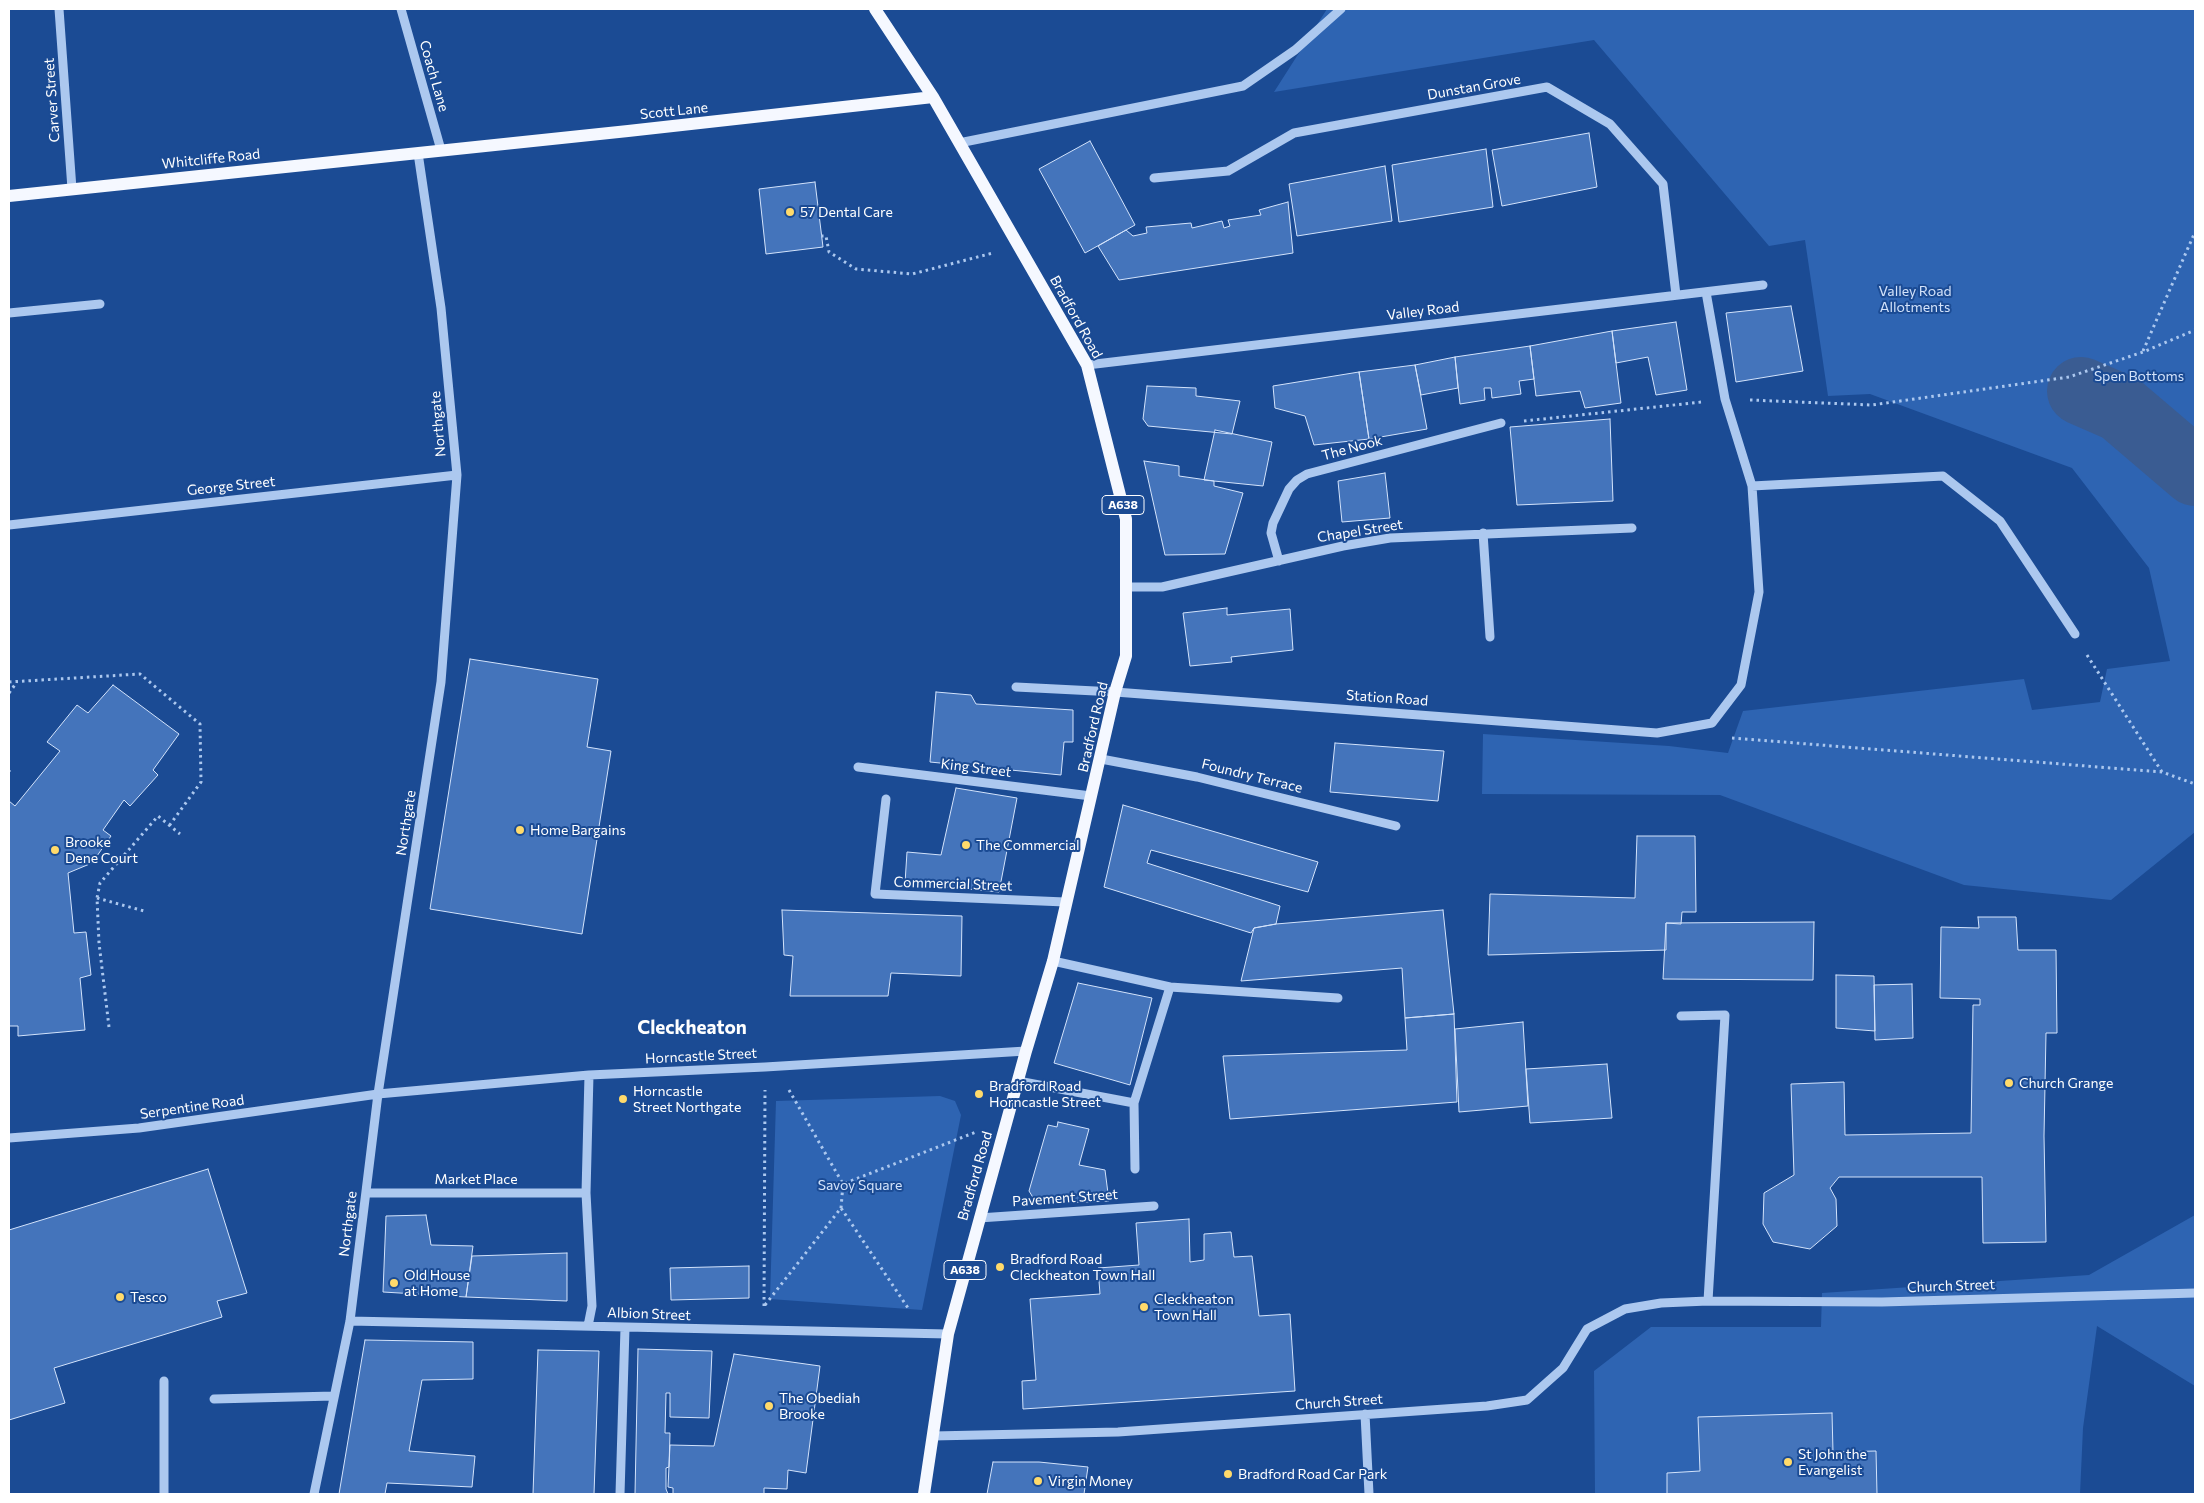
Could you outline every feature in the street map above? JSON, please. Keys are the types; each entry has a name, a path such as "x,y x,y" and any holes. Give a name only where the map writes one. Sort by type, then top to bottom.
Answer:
{"main road":[{"name":"Bradford Road","path":"875,9 933,97 1087,365 1126,518 1126,656 1115,692 1101,759 1065,902 1053,961 978,1218 948,1334 924,1494"},
{"name":"Scott Lane","path":"418,153 933,97"},
{"name":"Whitcliffe Road","path":"9,196 418,153"}],"street":[{"name":"Carver Street","path":"59,9 72,189"},
{"name":"Coach Lane","path":"401,9 441,150"},
{"path":"959,143 1243,86 1295,50 1341,9"},
{"name":"Dunstan Grove","path":"1154,178 1228,171 1294,133 1547,88 1610,124 1663,184 1676,295"},
{"name":"Northgate","path":"314,1494 350,1321 378,1094 439,702 457,475 441,308 418,153"},
{"name":"Valley Road","path":"1087,365 1763,285"},
{"name":"Station Road","path":"1016,687 1115,692 1657,732 1712,723 1742,685 1759,592 1752,486 1724,400 1706,292"},
{"path":"9,312 100,304"},
{"name":"The Nook","path":"1279,561 1271,534 1273,523 1289,489 1297,480 1307,474 1501,423"},
{"name":"George Street","path":"9,525 457,475"},
{"path":"1752,486 1943,476 2000,521 2075,634"},
{"name":"Chapel Street","path":"1127,587 1162,587 1344,546 1390,538 1632,528"},
{"path":"1483,534 1490,637"},
{"name":"Foundry Terrace","path":"1101,759 1197,777 1396,826"},
{"name":"King Street","path":"858,767 1092,796"},
{"name":"Commercial Street","path":"886,799 875,894 1065,902"},
{"path":"1053,961 1170,987 1338,998"},
{"path":"1135,1169 1134,1104 1170,987"},
{"path":"1681,1016 1725,1015 1708,1301"},
{"name":"Horncastle Street","path":"378,1094 589,1075 765,1067 1026,1051"},
{"path":"588,1326 592,1306 586,1193 589,1075"},
{"path":"1018,1081 1134,1104"},
{"name":"Serpentine Road","path":"9,1138 139,1128 378,1094"},
{"name":"Market Place","path":"366,1193 586,1193"},
{"name":"Pavement Street","path":"978,1218 1154,1206"},
{"name":"Church Street","path":"932,1436 1118,1432 1487,1406 1527,1400 1563,1368 1587,1329 1625,1309 1661,1303 1708,1301 1882,1302 2195,1293"},
{"name":"Albion Street","path":"350,1321 948,1334"},
{"path":"620,1494 625,1328"},
{"path":"164,1381 164,1494"},
{"path":"214,1399 334,1396"},
{"path":"1365,1414 1369,1494"}],"path":[{"path":"2143,352 2195,232"},
{"path":"822,236 826,236 829,252 856,269 912,274 1019,247"},
{"path":"1501,423 1724,400 1872,405 2069,376 2143,352 2195,330"},
{"path":"2075,634 2130,725 2162,772"},
{"path":"9,682 140,674 200,724 201,782 169,826"},
{"path":"9,693 17,682"},
{"path":"1726,738 2162,772 2195,784"},
{"path":"109,1026 99,944 97,898 100,883 158,816 180,834"},
{"path":"97,898 144,911"},
{"path":"745,1330 841,1208 843,1184 776,1066"},
{"path":"764,1306 765,1067"},
{"path":"843,1184 1007,1119"},
{"path":"841,1208 924,1334"}],"green space":[{"path":"1327,9 2195,9 2195,832 2111,900 1964,885 1720,795 1482,794 1483,734 1669,746 1728,753 1743,711 2024,679 2032,710 2100,702 2107,669 2170,661 2149,568 2072,468 1870,394 1828,396 1805,240 1769,246 1594,40 1274,92"},
{"name":"Savoy Square","path":"940,1096 955,1101 961,1115 922,1310 770,1299 776,1101"},
{"path":"2195,1215 2195,1386 2097,1326 2083,1428 2080,1494 1595,1494 1594,1371 1651,1327 1821,1327 1822,1293 2089,1275"}],"building":[{"path":"1589,133 1597,187 1502,206 1492,150"},
{"path":"1090,141 1135,225 1085,253 1039,169"},
{"path":"1486,149 1493,207 1399,222 1392,165"},
{"path":"1385,166 1392,221 1297,236 1289,184"},
{"name":"57 Dental Care","path":"815,182 823,247 766,254 759,189"},
{"path":"1288,202 1293,253 1119,280 1098,246 1126,230 1133,236 1147,233 1146,227 1191,223 1192,228 1222,221 1224,228 1230,226 1228,220 1261,215 1259,210"},
{"path":"1791,306 1803,371 1736,382 1726,313"},
{"path":"1676,322 1687,390 1656,395 1648,357 1616,363 1612,331"},
{"path":"1612,331 1621,403 1585,408 1580,391 1536,396 1530,346"},
{"path":"1530,346 1534,379 1519,381 1521,394 1492,398 1491,388 1484,388 1485,400 1460,404 1455,357"},
{"path":"1455,357 1458,388 1421,395 1415,365"},
{"path":"1415,365 1427,429 1369,439 1359,372"},
{"path":"1359,372 1369,439 1314,445 1305,416 1275,408 1273,386"},
{"path":"1147,386 1196,388 1196,396 1240,401 1232,434 1148,426 1143,419"},
{"path":"1610,419 1613,501 1517,505 1510,427"},
{"path":"1215,430 1272,442 1263,486 1204,480"},
{"path":"1144,461 1179,466 1179,476 1214,481 1214,486 1243,493 1225,554 1165,555"},
{"path":"1385,473 1390,518 1342,522 1338,481"},
{"path":"1227,608 1227,615 1290,609 1293,650 1231,657 1232,662 1190,666 1183,613"},
{"name":"Home Bargains","path":"470,659 598,679 587,747 611,751 582,934 430,909"},
{"name":"Brooke Dene Court","path":"113,685 179,734 153,770 158,775 130,806 124,800 103,830 111,836 92,863 68,873 74,933 86,932 91,975 80,978 85,1030 18,1036 18,1026 9,1026 9,801 15,806 60,751 47,742 77,705 88,713"},
{"path":"936,692 971,695 976,704 1073,710 1073,742 1064,742 1061,775 930,762"},
{"path":"1335,743 1444,751 1438,801 1330,792"},
{"path":"956,788 1017,798 999,892 905,883 907,852 941,855"},
{"path":"1123,805 1318,862 1308,892 1151,850 1147,863 1280,906 1276,924 1254,928 1251,933 1104,887"},
{"path":"1637,836 1695,836 1696,912 1682,912 1681,924 1666,923 1666,950 1488,955 1490,894 1635,898"},
{"path":"782,910 962,916 961,976 891,973 888,996 790,996 793,956 784,955"},
{"path":"1443,910 1454,1014 1405,1018 1402,968 1241,981 1254,928 1276,924"},
{"name":"Church Grange","path":"1978,917 2016,917 2018,950 2056,950 2057,1033 2046,1033 2044,1136 2046,1242 1983,1243 1982,1177 1839,1177 1830,1188 1836,1199 1837,1226 1810,1249 1773,1242 1763,1224 1764,1193 1794,1175 1791,1084 1844,1082 1845,1135 1971,1133 1973,1005 1980,1005 1980,999 1940,998 1941,927 1979,928"},
{"path":"1814,922 1813,980 1663,979 1666,923"},
{"path":"1836,975 1874,976 1875,1031 1836,1028"},
{"path":"1078,983 1152,998 1130,1085 1054,1063"},
{"path":"1912,984 1913,1038 1875,1040 1874,985"},
{"path":"1454,1014 1457,1102 1230,1119 1223,1056 1407,1050 1405,1018"},
{"path":"1523,1022 1528,1106 1459,1112 1455,1029"},
{"path":"1607,1064 1612,1118 1530,1123 1526,1069"},
{"path":"1058,1122 1089,1129 1079,1165 1105,1170 1109,1201 1037,1204 1029,1191 1048,1125 1057,1127"},
{"name":"Tesco","path":"208,1169 247,1293 217,1301 222,1317 54,1368 65,1403 9,1420 9,1230"},
{"path":"426,1215 431,1245 473,1246 466,1297 383,1292 386,1216"},
{"name":"Cleckheaton Town Hall","path":"1189,1219 1190,1262 1204,1260 1204,1234 1231,1232 1234,1257 1252,1256 1259,1316 1290,1314 1295,1391 1023,1409 1022,1381 1036,1380 1030,1299 1100,1294 1098,1268 1139,1265 1136,1223"},
{"path":"567,1253 567,1301 466,1297 472,1256"},
{"path":"749,1266 749,1298 671,1300 670,1268"},
{"path":"365,1340 473,1342 473,1379 422,1380 409,1451 475,1456 472,1487 387,1483 385,1494 339,1494"},
{"path":"638,1349 712,1351 709,1418 670,1417 670,1393 666,1393 665,1433 670,1433 669,1467 666,1468 666,1489 668,1494 635,1494"},
{"path":"538,1350 599,1351 594,1494 533,1494"},
{"name":"The Obediah Brooke","path":"734,1354 820,1366 806,1473 788,1470 787,1489 764,1488 764,1494 673,1494 673,1488 668,1487 670,1445 714,1446"},
{"name":"St John the Evangelist","path":"1832,1413 1833,1452 1876,1451 1877,1494 1667,1494 1667,1473 1700,1471 1698,1417"},
{"name":"Virgin Money","path":"993,1462 1039,1462 1088,1467 1084,1494 987,1494"}],"waterway":[{"path":"2081,391 2120,408 2195,472"}],"place":[{"name":"57 Dental Care","path":"790,212"},
{"name":"Home Bargains","path":"520,830"},
{"name":"The Commercial","path":"966,845"},
{"name":"Brooke Dene Court","path":"55,850"},
{"name":"Church Grange","path":"2009,1083"},
{"name":"Bradford Road Horncastle Street","path":"979,1094"},
{"name":"Horncastle Street Northgate","path":"623,1099"},
{"name":"Bradford Road Cleckheaton Town Hall","path":"1000,1267"},
{"name":"Old House at Home","path":"394,1283"},
{"name":"Tesco","path":"120,1297"},
{"name":"Cleckheaton Town Hall","path":"1144,1307"},
{"name":"The Obediah Brooke","path":"769,1406"},
{"name":"St John the Evangelist","path":"1788,1462"},
{"name":"Bradford Road Car Park","path":"1228,1474"},
{"name":"Virgin Money","path":"1038,1481"}],"district":[{"name":"Cleckheaton","path":"692,1028"}],"park label":[{"name":"Valley Road Allotments","path":"1915,300"},
{"name":"Spen Bottoms","path":"2139,376"}]}
